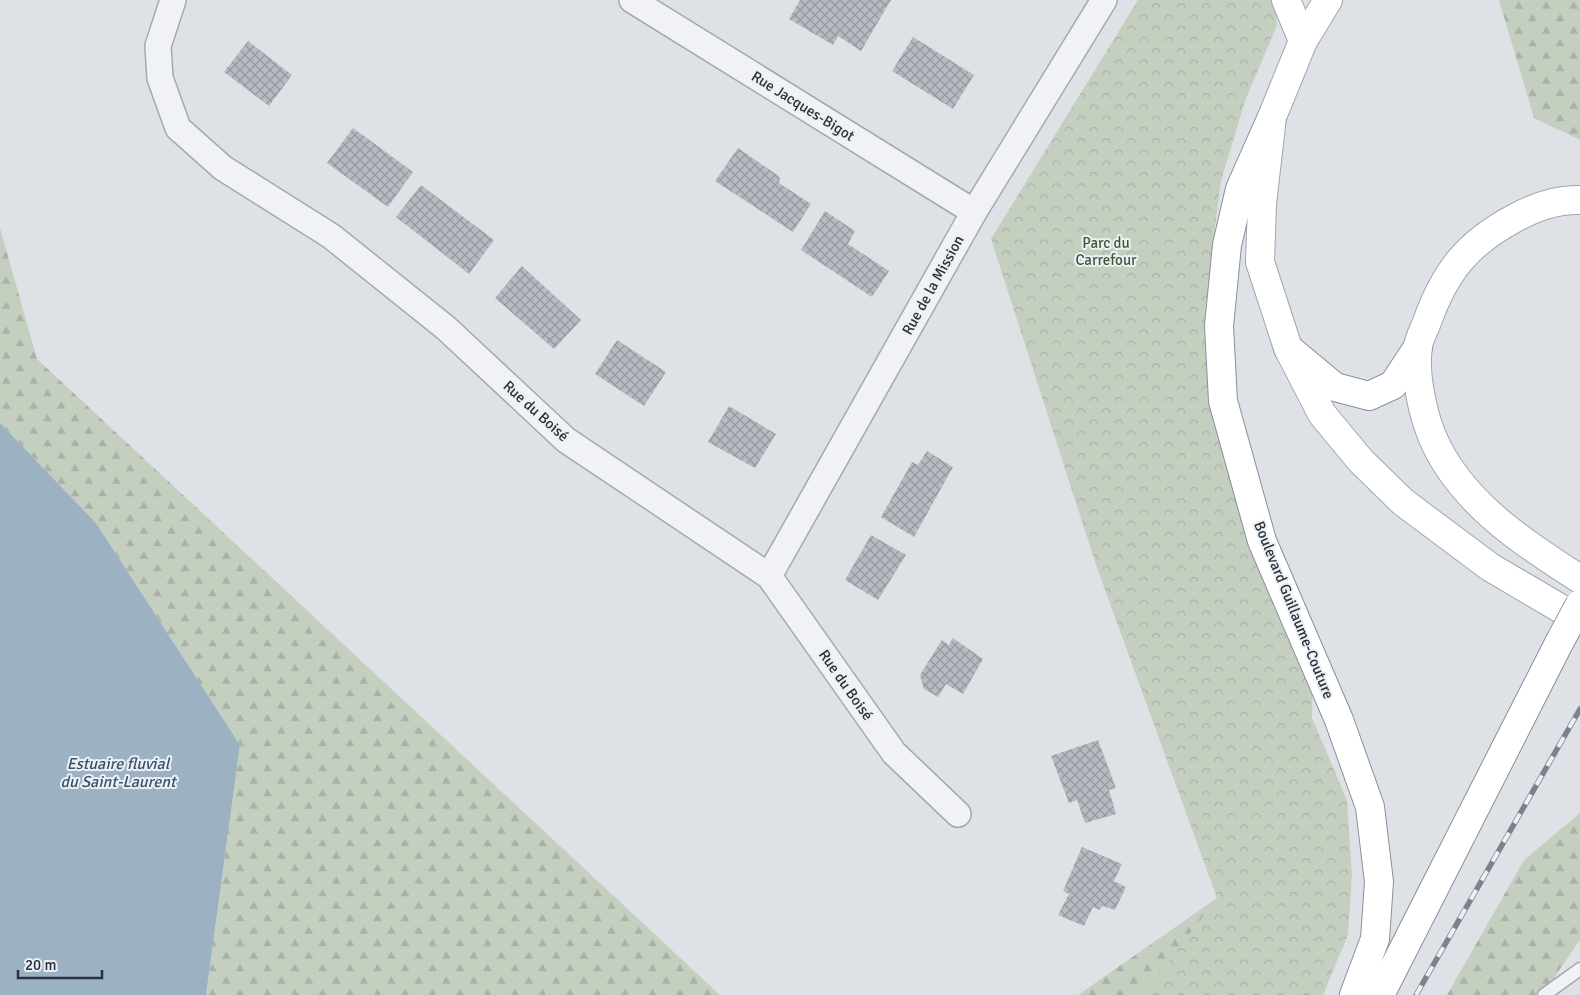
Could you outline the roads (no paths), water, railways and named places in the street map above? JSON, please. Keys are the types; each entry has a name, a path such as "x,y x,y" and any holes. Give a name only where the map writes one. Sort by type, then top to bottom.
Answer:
{"main road":[{"path":"1286,0 1303,41"},
{"name":"Boulevard Guillaume-Couture","path":"1328,0 1303,41 1240,189 1227,245 1219,326 1223,401 1262,541 1339,720 1370,807 1379,882 1375,939 1354,995"},
{"path":"1272,117 1262,204 1260,262 1288,348 1322,414 1361,461 1403,502 1490,567 1580,620"},
{"path":"1288,348 1335,386 1369,396 1393,385 1418,347 1443,283 1462,258 1487,233 1537,206 1580,200"},
{"path":"1418,347 1420,398 1432,436 1450,470 1481,506 1534,550 1580,579"},
{"path":"1380,995 1580,604"}],"street":[{"name":"Rue du Boisé","path":"173,0 158,46 160,78 178,128 222,168 331,236 446,328 566,440 769,576 894,753 958,814"},
{"name":"Rue Jacques-Bigot","path":"632,0 974,212"},
{"name":"Rue de la Mission","path":"769,576 974,212 1104,0"}],"lane":[{"path":"1544,995 1580,969"}],"water":[{"name":"Estuaire fluvial du Saint-Laurent","path":"0,423 96,523 240,745 206,995 0,995"}],"railway":[{"path":"1416,995 1580,709"}],"park label":[{"name":"Parc du Carrefour","path":"1106,252"}]}
